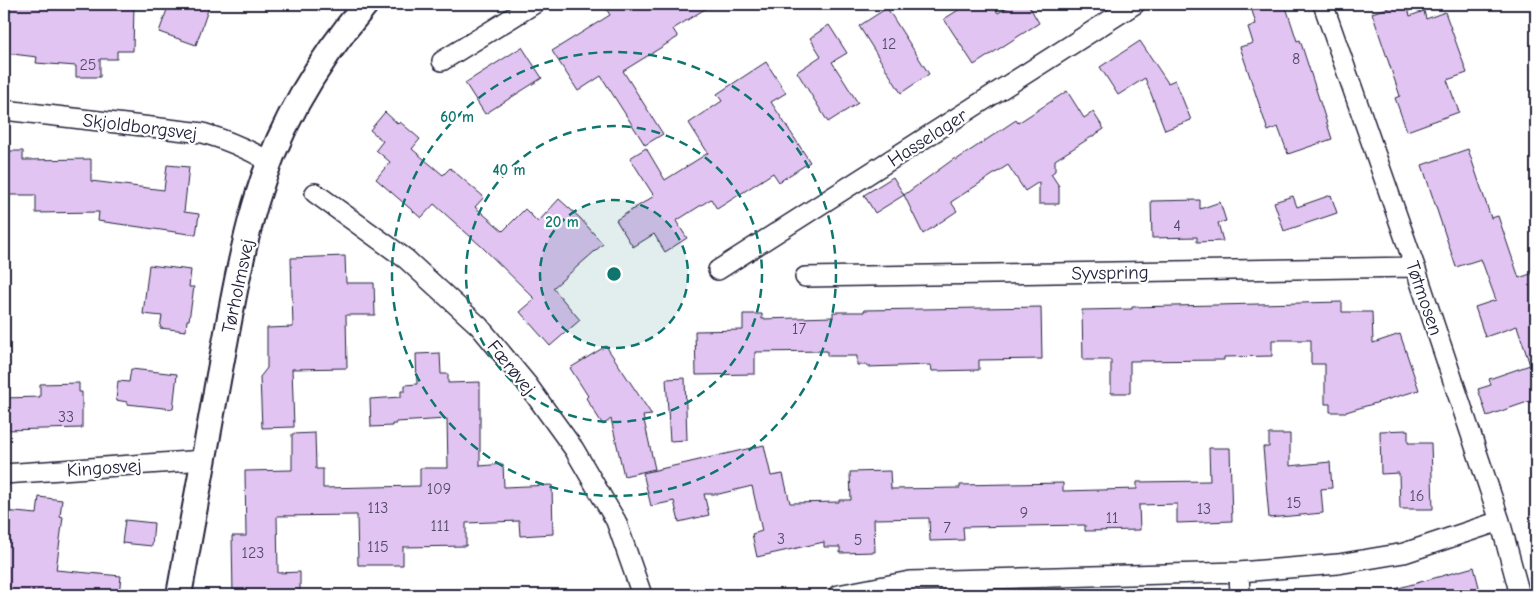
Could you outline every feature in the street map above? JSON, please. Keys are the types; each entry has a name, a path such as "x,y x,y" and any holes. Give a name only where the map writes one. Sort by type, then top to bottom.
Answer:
{"street":[{"name":"Tørholmsvej","path":"179,595 238,273 255,204 270,162 290,116 328,52 366,4"},
{"path":"442,61 534,4"},
{"name":"Hasselager","path":"718,270 1135,4"},
{"name":"Tøtmosen","path":"1323,4 1415,267 1500,521 1520,595"},
{"name":"Skjoldborgsvej","path":"4,110 203,133 246,148 270,162"},
{"name":"Færøvej","path":"316,193 406,259 479,326 527,384 574,449 616,521 642,595"},
{"name":"Syvspring","path":"805,277 1415,267"},
{"name":"Kingosvej","path":"4,474 204,460"},
{"path":"838,595 910,581 971,587 1239,572 1338,564 1404,552 1500,521"},
{"path":"1239,572 1240,595"}],"building":[{"path":"4,4 134,4 133,51 117,51 117,59 100,59 100,77 76,77 76,66 36,63 37,57 4,53"},
{"path":"169,4 210,4 196,45 159,32"},
{"path":"617,4 713,4 673,29 678,37 623,71 663,134 645,145 601,76 578,91 552,51 610,15 607,10"},
{"path":"968,4 992,4 998,13 1014,4 1028,4 1039,23 974,65 944,19"},
{"path":"1250,4 1285,4 1297,41 1300,40 1332,139 1288,154 1278,127 1268,131 1240,47 1253,43 1248,27 1256,24"},
{"path":"1407,4 1410,16 1424,11 1426,19 1445,12 1467,73 1447,80 1459,112 1407,131 1395,98 1400,96 1372,13"},
{"path":"887,8 929,74 901,93 859,26"},
{"path":"829,25 847,53 832,62 858,103 828,122 797,72 821,56 810,38"},
{"path":"1140,41 1168,83 1175,80 1191,120 1165,130 1145,78 1118,95 1100,67"},
{"path":"522,47 542,78 485,114 465,83"},
{"path":"766,62 786,93 771,102 810,162 779,182 773,173 717,209 711,199 676,221 687,238 665,252 654,234 633,247 616,220 654,196 630,158 646,148 665,180 708,153 689,123 722,101 717,94"},
{"path":"1067,91 1084,118 1093,112 1104,129 1055,160 1055,171 1051,174 1059,186 1059,204 1039,204 1039,182 1025,191 1008,165 951,202 957,211 923,234 904,195 955,158 956,160 1016,120 1018,123"},
{"path":"385,112 398,124 400,122 420,139 412,149 443,175 450,168 484,197 475,207 503,231 525,209 538,222 559,199 580,218 603,244 553,288 580,320 550,346 520,312 535,299 481,246 434,204 421,218 376,179 390,162 376,150 383,141 370,130"},
{"path":"1468,149 1491,218 1498,216 1519,278 1536,272 1536,399 1487,416 1478,389 1491,385 1489,379 1530,365 1517,326 1485,337 1475,307 1496,300 1481,259 1456,267 1422,165"},
{"path":"4,151 23,151 23,160 91,159 91,181 164,190 167,165 189,167 184,212 199,214 196,235 98,221 99,212 36,213 36,195 4,195"},
{"path":"893,177 904,195 875,213 864,195"},
{"path":"1331,195 1337,213 1284,231 1274,202 1293,196 1297,207"},
{"path":"1200,200 1200,209 1220,202 1226,221 1218,223 1223,241 1197,242 1197,237 1152,238 1151,201"},
{"path":"345,256 346,283 374,283 375,315 346,315 347,368 292,369 294,427 262,428 260,377 267,368 267,328 293,327 291,258"},
{"path":"149,265 191,270 189,287 194,287 186,331 160,328 162,316 143,314"},
{"path":"1342,302 1342,312 1372,312 1373,343 1400,334 1419,390 1346,412 1330,412 1330,404 1325,404 1325,364 1311,364 1311,340 1272,340 1272,356 1224,357 1224,360 1130,361 1130,393 1111,393 1111,360 1083,360 1082,310"},
{"path":"1041,307 1042,359 979,360 979,370 932,371 931,365 867,367 867,365 857,365 857,356 827,356 827,351 755,352 755,374 696,375 695,331 743,330 743,314 762,314 762,319 833,317 833,312 864,312 864,310"},
{"path":"606,346 652,415 643,416 655,469 624,476 611,419 603,425 586,398 588,396 570,368"},
{"path":"440,353 441,374 448,374 448,383 480,382 480,466 503,464 504,487 552,485 553,534 520,536 519,521 466,523 466,546 403,547 403,565 358,565 357,515 277,516 278,573 300,572 300,595 233,595 232,536 246,536 245,471 292,470 292,434 315,433 316,469 323,469 323,488 420,486 420,468 448,468 447,419 396,422 392,426 371,427 370,399 401,397 401,391 405,391 405,385 417,384 416,354"},
{"path":"131,369 177,374 173,409 127,404 127,402 116,400 118,381 129,382"},
{"path":"685,378 687,440 670,441 666,379"},
{"path":"79,383 79,392 82,392 82,428 4,430 4,398 40,397 40,384"},
{"path":"1408,430 1408,443 1431,443 1433,509 1400,509 1399,473 1381,474 1380,431"},
{"path":"1269,434 1290,434 1290,466 1330,462 1332,488 1321,489 1323,513 1269,518 1263,447 1269,447"},
{"path":"764,445 771,476 783,474 790,503 851,500 850,472 890,471 891,489 960,488 960,485 1063,483 1063,491 1137,489 1137,482 1210,481 1209,448 1230,448 1232,521 1177,523 1177,504 1139,505 1140,530 1085,531 1085,525 963,527 964,540 930,541 929,518 874,519 875,552 840,553 840,547 824,547 824,542 757,557 752,534 762,531 752,486 719,494 704,494 709,515 679,522 674,501 651,506 643,473"},
{"path":"39,497 62,500 60,516 63,517 56,570 121,576 119,595 60,595 32,592 31,595 4,595 4,511 37,514"},
{"path":"125,520 154,523 152,546 122,543"},
{"path":"1474,567 1481,595 1396,595 1395,589"}]}
